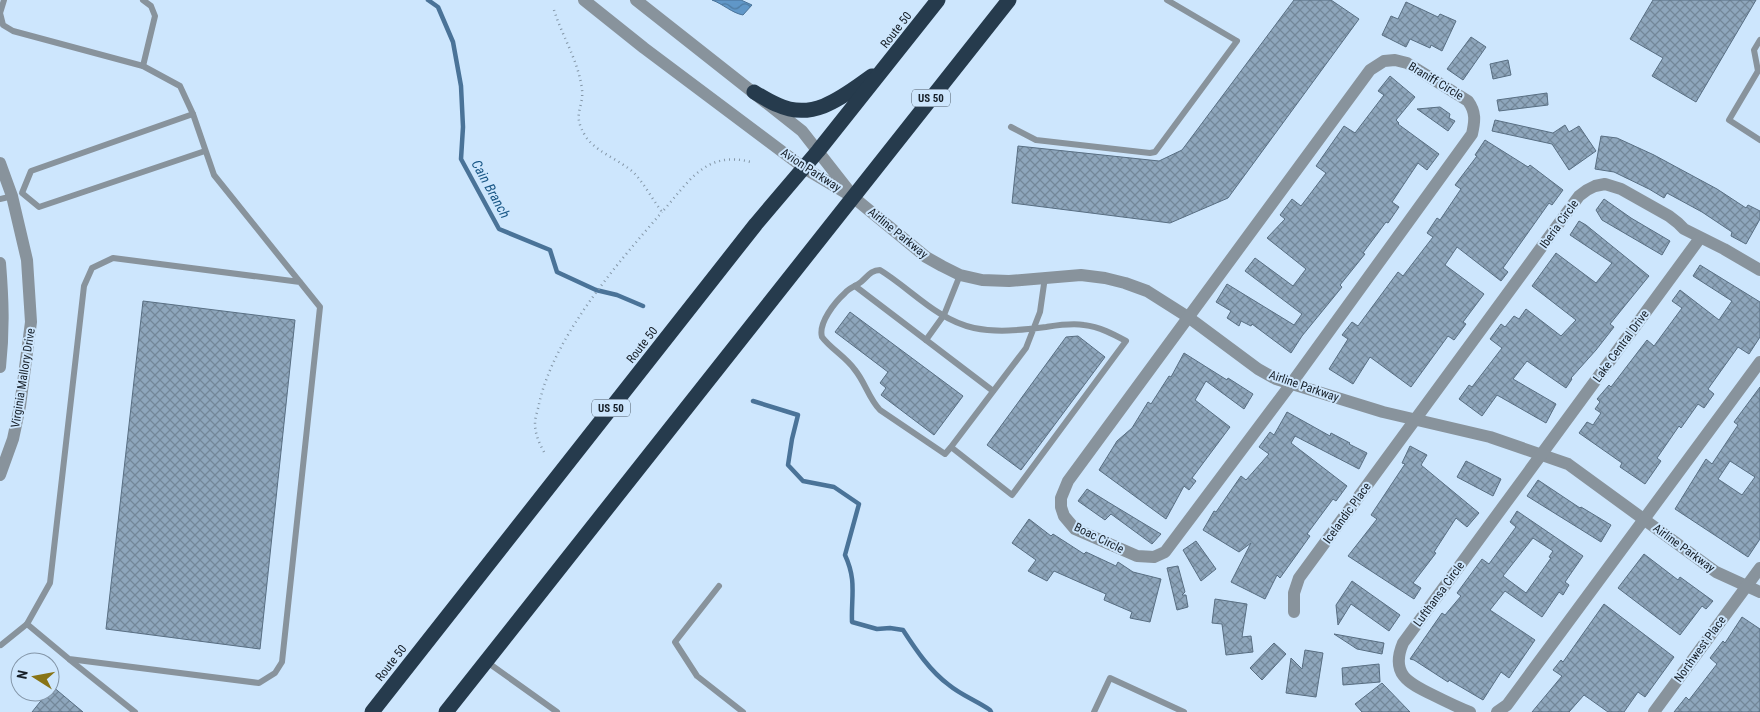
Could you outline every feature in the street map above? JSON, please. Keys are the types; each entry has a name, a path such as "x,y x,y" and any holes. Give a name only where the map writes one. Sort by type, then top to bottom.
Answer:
{"highway":[{"name":"Route 50","path":"372,712 756,224 818,151 938,0"},
{"name":"US 50","path":"446,712 1009,0"},
{"path":"754,92 779,106 796,111 824,107 835,102 886,66"}],"street":[{"name":"Avion Parkway","path":"584,0 644,48 804,168 853,197"},
{"name":"Avion Parkway","path":"636,0 802,131 853,197"},
{"name":"Braniff Circle","path":"1188,317 1370,70 1384,61 1395,60 1407,63 1458,93 1472,107 1475,119 1472,134 1291,384"},
{"name":"Virginia Mallory Drive","path":"0,163 11,196 27,260 31,322 20,406 13,439 0,475"},
{"name":"Iberia Circle","path":"1415,419 1579,196 1595,186 1604,184 1621,189 1669,216 1684,229 1760,270"},
{"name":"Airline Parkway","path":"853,197 926,257 960,275 982,280 1009,281 1081,275 1125,283 1156,296 1188,317 1258,369 1276,379 1383,412 1490,437 1568,464 1716,572 1760,592"},
{"name":"Lake Central Drive","path":"1541,455 1700,238"},
{"name":"Virginia Mallory Drive","path":"0,263 4,330 0,367"},
{"name":"Boac Circle","path":"1188,317 1068,481 1061,498 1061,507 1064,516 1075,528 1137,556 1154,557 1165,552 1291,384"},
{"path":"1497,712 1507,705 1760,362"},
{"name":"Icelandic Place","path":"1294,612 1294,593 1299,578 1415,419"},
{"name":"Lufthansa Circle","path":"1470,712 1408,682 1400,670 1398,662 1399,652 1403,642 1541,455"},
{"name":"Northwest Place","path":"1654,712 1760,568"}],"lane":[{"path":"4,0 0,13 4,25 13,31 143,66 180,86 193,114 214,175 320,307 282,662 275,673 259,683 69,659"},
{"path":"143,0 151,6 155,16 143,66"},
{"path":"1011,128 1036,140 1150,153 1159,148 1237,41 1167,0"},
{"path":"1760,40 1754,50 1759,70 1730,120 1760,140"},
{"path":"193,114 31,171 11,196 39,207 205,151"},
{"path":"0,645 27,624 50,583 84,286 92,268 113,258 300,282"},
{"path":"950,447 1012,495 1126,341 1107,331 1084,325 1070,324 1035,328 995,331 961,324 944,315 880,270 872,272 844,293 823,322 822,336 862,378 874,404 945,454 950,447 1026,348 1035,328 1040,312 1045,277"},
{"path":"926,340 944,315 960,275"},
{"path":"855,286 993,391"},
{"path":"719,586 676,642 697,676 743,712"},
{"path":"27,624 135,712"},
{"path":"486,661 557,712"},
{"path":"1094,712 1110,678 1184,712"}],"path":[{"path":"554,10 559,25 567,39 579,74 582,91 578,114 580,127 588,139 634,173 662,212"},
{"path":"544,452 538,442 535,422 542,389 563,344 617,263 702,168 716,161 730,158 751,162"}],"water":[{"path":"712,0 741,0 752,5 743,15"}],"building":[{"path":"1294,0 1331,0 1359,19 1228,198 1170,223 1012,203 1018,146 1159,161 1182,150"},
{"path":"1653,0 1756,0 1696,102 1652,76 1663,58 1630,39"},
{"path":"1406,2 1438,17 1440,14 1456,21 1442,51 1431,45 1430,48 1410,39 1406,47 1382,35 1391,16 1398,19"},
{"path":"1471,37 1486,47 1463,80 1447,69"},
{"path":"1508,60 1511,75 1493,79 1490,64"},
{"path":"1390,76 1415,97 1396,120 1398,124 1439,154 1427,170 1418,163 1392,202 1399,207 1340,285 1342,287 1302,336 1291,353 1252,324 1251,326 1241,321 1239,326 1227,318 1231,311 1216,302 1227,284 1294,325 1302,314 1245,271 1255,258 1293,286 1306,269 1267,238 1285,219 1280,215 1292,199 1301,206 1326,173 1316,166 1344,126 1355,133 1384,95 1378,91"},
{"path":"1547,93 1548,105 1499,111 1497,100"},
{"path":"1440,107 1450,114 1449,118 1455,121 1448,131 1417,109"},
{"path":"1495,120 1553,133 1565,125 1569,132 1579,126 1596,151 1569,170 1552,144 1492,131"},
{"path":"1601,136 1617,138 1654,155 1717,189 1746,208 1748,205 1760,211 1760,219 1746,244 1731,236 1732,232 1702,212 1667,193 1664,198 1614,172 1595,169"},
{"path":"1485,140 1528,167 1530,165 1563,190 1552,205 1549,203 1503,268 1508,272 1501,281 1457,247 1445,265 1484,294 1463,322 1466,324 1454,340 1448,336 1411,387 1370,357 1353,384 1329,369 1348,339 1342,335 1352,322 1358,326 1398,272 1403,276 1433,237 1427,233 1437,218 1440,220 1461,189 1455,185 1477,156 1475,155"},
{"path":"1604,199 1631,218 1670,241 1662,255 1602,220 1596,210"},
{"path":"1579,221 1649,276 1610,324 1614,327 1571,378 1566,388 1527,361 1513,379 1556,404 1546,423 1497,395 1482,416 1459,399 1469,385 1472,387 1502,348 1490,339 1501,324 1505,327 1514,316 1519,319 1526,309 1561,336 1576,320 1532,286 1556,253 1596,283 1612,263 1570,235"},
{"path":"1700,265 1760,302 1760,337 1749,354 1738,347 1708,389 1714,394 1704,408 1698,404 1681,428 1679,426 1657,458 1661,461 1645,484 1620,467 1622,463 1579,433 1587,422 1593,425 1601,413 1595,409 1600,402 1597,399 1609,385 1611,387 1647,340 1654,346 1682,308 1672,301 1680,290 1719,320 1732,301 1693,276"},
{"path":"143,301 295,320 260,649 106,629"},
{"path":"850,312 963,396 934,435 881,395 886,388 880,383 888,372 835,332"},
{"path":"1078,336 1105,357 1021,470 987,445 1066,337"},
{"path":"1184,353 1253,394 1244,409 1206,381 1195,400 1230,427 1192,478 1196,481 1189,490 1184,486 1166,519 1099,470 1117,441 1132,428 1148,402 1151,404 1169,376 1171,377"},
{"path":"1760,387 1760,539 1748,557 1675,509 1706,459 1712,464 1738,425 1734,422","holes":["1730,461 1755,477 1742,495 1718,479"]},
{"path":"1287,412 1330,436 1331,433 1367,453 1359,469 1295,436 1291,443 1347,486 1336,501 1333,499 1307,534 1310,536 1280,578 1277,575 1265,599 1231,582 1251,543 1239,552 1203,530 1214,511 1216,512 1241,476 1246,480 1269,454 1259,447 1270,432 1274,435"},
{"path":"1410,446 1427,455 1421,465 1479,513 1467,527 1456,518 1434,552 1436,553 1413,583 1421,588 1414,599 1348,556 1377,519 1371,515 1405,464 1402,463"},
{"path":"1466,461 1501,479 1493,496 1457,477"},
{"path":"1538,480 1580,508 1611,525 1601,542 1527,496"},
{"path":"1087,489 1161,534 1152,544 1111,514 1105,520 1078,501"},
{"path":"1517,511 1583,556 1565,582 1569,585 1563,595 1559,592 1542,617 1505,591 1490,610 1535,640 1509,678 1501,672 1483,700 1410,659 1442,613 1445,615 1461,596 1457,593 1482,559 1489,564 1516,527 1510,522","holes":["1533,538 1553,551 1549,557 1551,558 1526,593 1503,576"]},
{"path":"1029,519 1051,536 1053,534 1084,554 1086,552 1116,566 1118,562 1133,572 1161,579 1150,622 1130,618 1132,612 1104,600 1106,594 1054,571 1047,581 1028,571 1036,560 1012,543"},
{"path":"1196,541 1216,569 1201,581 1183,550"},
{"path":"1644,554 1678,580 1680,577 1713,601 1706,609 1702,606 1680,635 1618,588"},
{"path":"1178,566 1185,592 1182,595 1186,595 1188,607 1177,610 1167,568"},
{"path":"1352,581 1400,615 1389,631 1351,604 1338,625 1336,605"},
{"path":"1215,599 1247,604 1242,637 1251,636 1253,652 1226,655 1222,624 1212,623"},
{"path":"1604,604 1674,657 1645,697 1638,692 1624,712 1608,712 1584,695 1569,712 1532,712 1562,676 1553,670 1561,660 1563,662"},
{"path":"1742,617 1760,629 1760,712 1674,712 1686,697 1689,700 1717,664 1710,658 1723,641 1725,643"},
{"path":"1334,634 1384,643 1382,654 1357,649"},
{"path":"1274,643 1286,654 1262,680 1250,668"},
{"path":"1305,650 1323,653 1316,697 1286,693 1291,658 1302,669"},
{"path":"1379,664 1380,682 1343,685 1342,668"},
{"path":"1382,683 1410,712 1362,712 1355,704"},
{"path":"60,693 83,712 32,712 40,702 60,702"}],"waterway":[{"name":"Cain Branch","path":"428,0 438,7 453,42 461,86 463,127 461,159 499,229 550,250 557,272 596,290 617,295 643,306"},
{"name":"Cain Branch","path":"753,401 798,415 788,465 803,481 834,487 859,504 845,555 849,564 853,588 852,622 877,629 903,630 924,660 942,679 954,689 991,712"}]}
